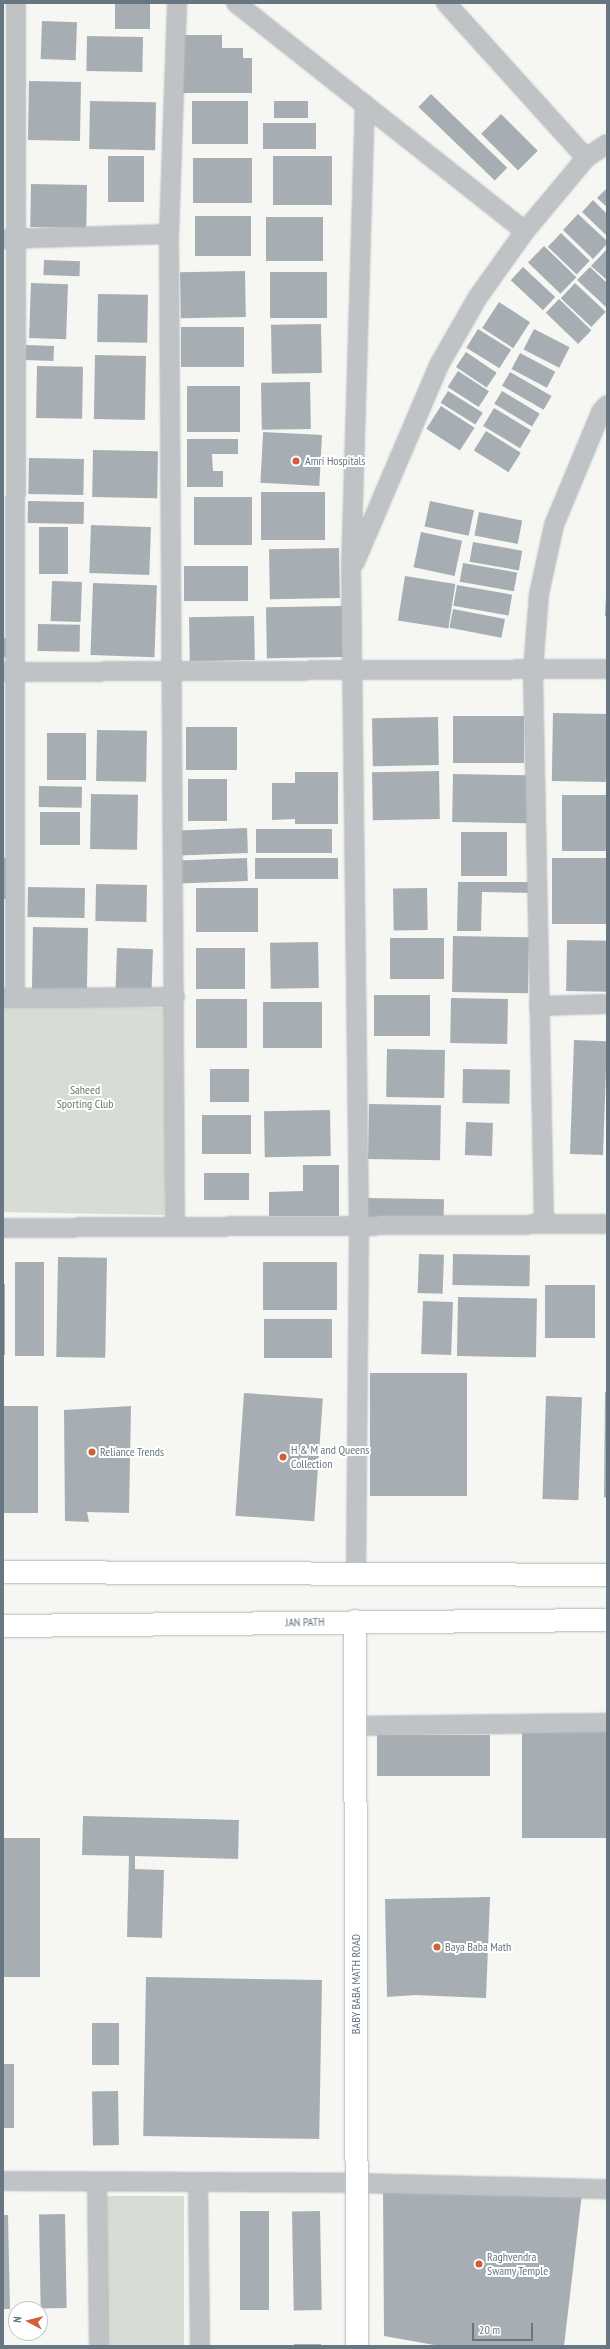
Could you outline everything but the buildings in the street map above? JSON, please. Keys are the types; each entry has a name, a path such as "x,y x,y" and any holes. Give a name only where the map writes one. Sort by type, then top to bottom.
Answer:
{"main road":[{"path":"3,1572 356,1575 607,1575"},
{"name":"JAN PATH","path":"3,1626 355,1621 607,1620"},
{"name":"BABY BABA MATH ROAD","path":"355,1621 357,2346"}],"street":[{"path":"16,3 9,239 9,998 175,997"},
{"path":"175,1227 175,997 170,671 169,234 177,3"},
{"path":"236,3 525,231"},
{"path":"446,3 586,158"},
{"path":"356,1575 359,1225 351,571 365,104"},
{"path":"351,571 439,365 478,297 525,231 586,158 607,144"},
{"path":"9,239 169,234"},
{"path":"544,1224 533,670 539,594 554,525 601,412 607,405"},
{"path":"10,672 607,669"},
{"path":"539,1006 607,1004"},
{"path":"3,1228 607,1224"},
{"path":"356,1726 607,1723"},
{"path":"3,2181 356,2183 607,2190"},
{"path":"97,2182 99,2346"},
{"path":"198,2182 200,2346"}],"green space":[{"name":"Saheed Sporting Club","path":"3,1005 168,1008 164,1215 3,1212"},
{"path":"107,2196 184,2196 184,2346 107,2346"}],"place":[{"name":"Amri Hospitals","path":"296,461"},
{"name":"Reliance Trends","path":"92,1452"},
{"name":"H & M and Queens Collection","path":"283,1457"},
{"name":"Baya Baba Math","path":"437,1947"},
{"name":"Raghvendra Swamy Temple","path":"479,2264"}]}
